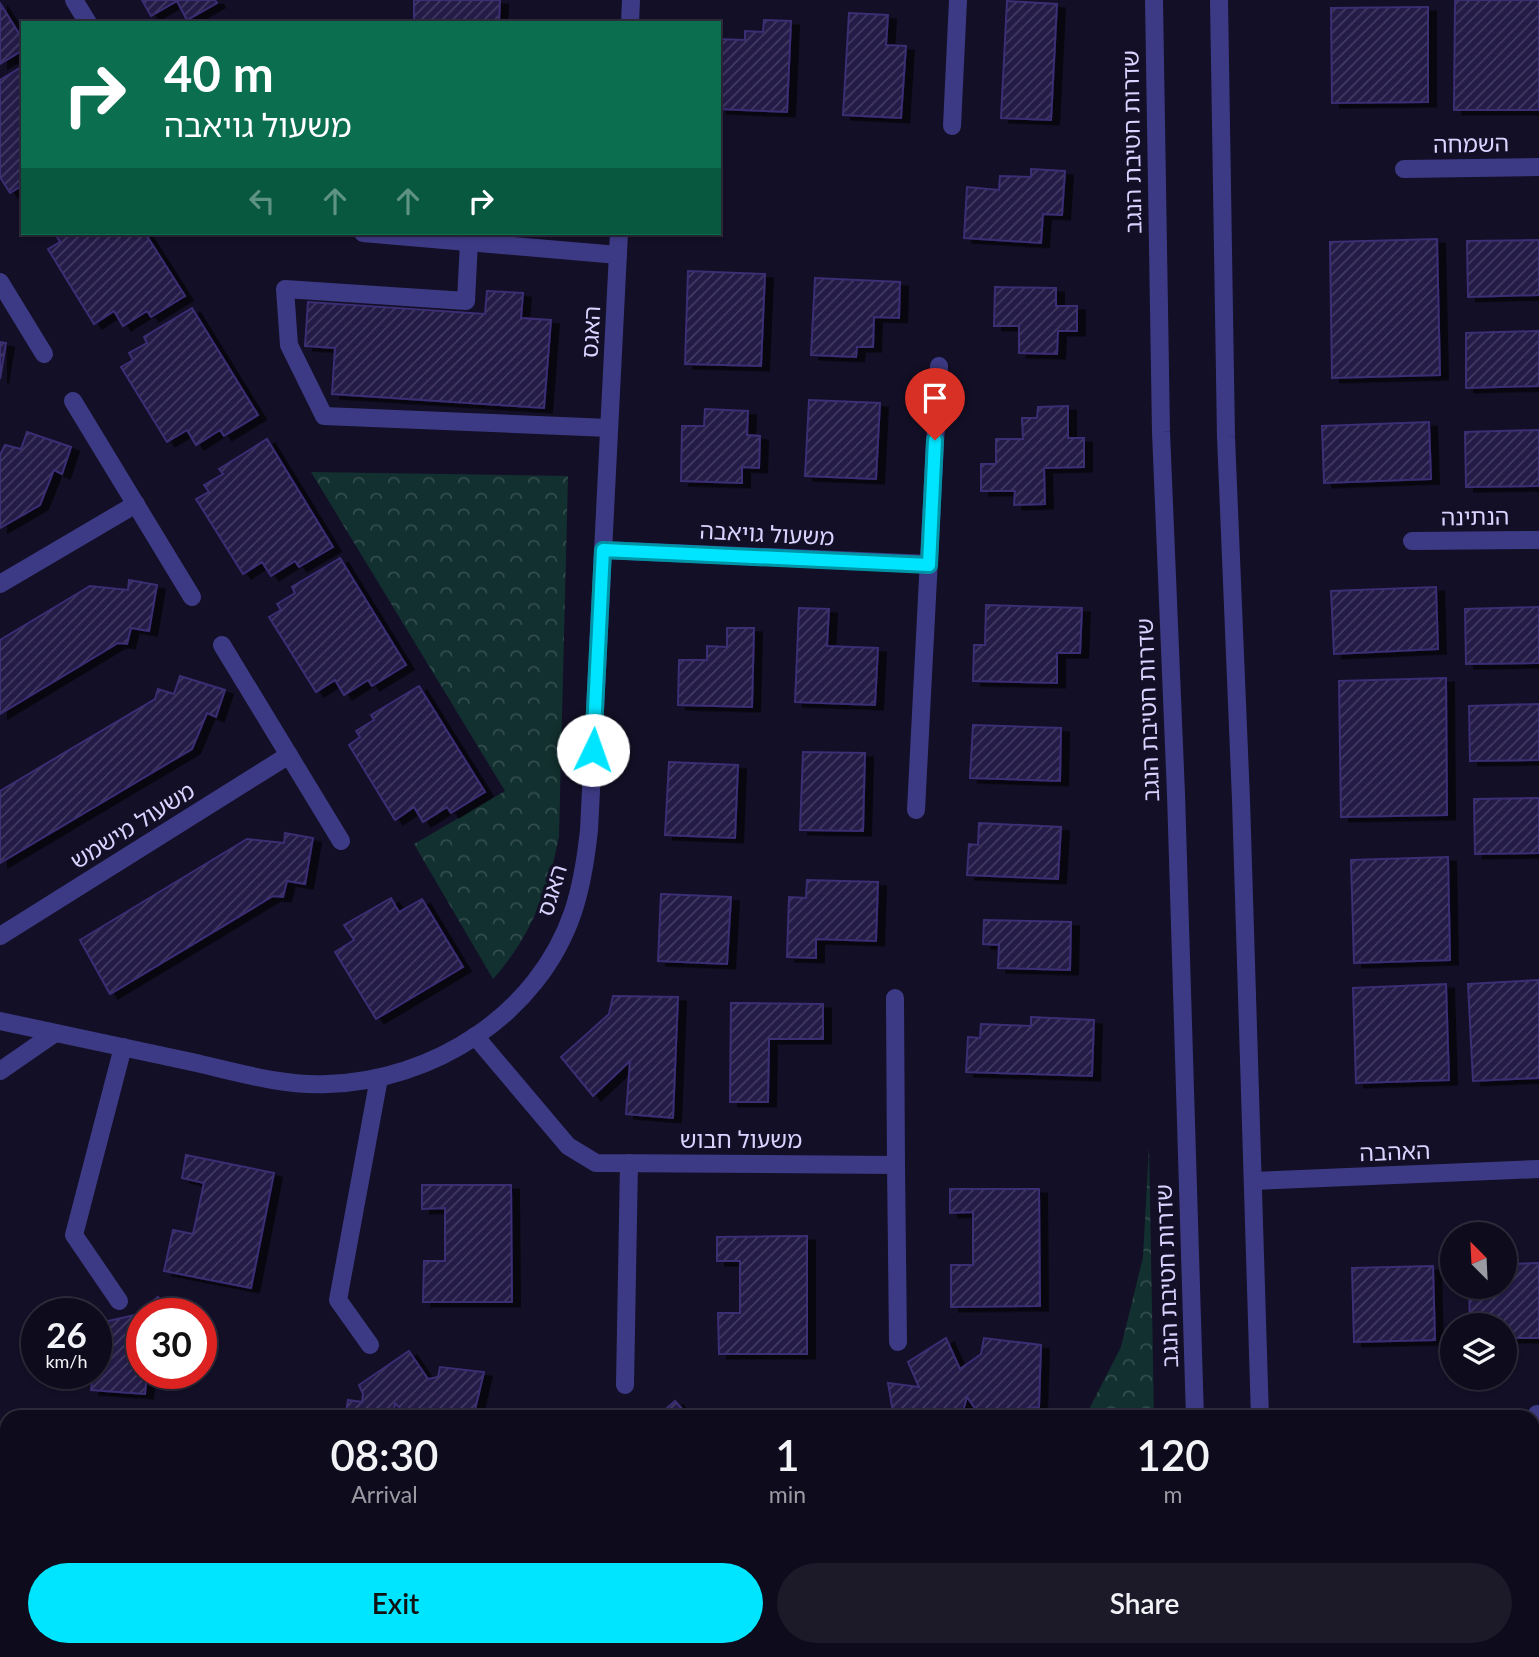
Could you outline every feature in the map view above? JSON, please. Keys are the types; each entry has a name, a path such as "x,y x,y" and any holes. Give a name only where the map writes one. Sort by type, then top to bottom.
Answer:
{"street":[{"path":"74,0 87,21"},
{"path":"629,21 631,0"},
{"path":"952,126 958,0"},
{"name":"שדרות חטיבת הנגב","path":"1154,0 1161,432 1195,1410"},
{"path":"1219,0 1224,377 1260,1410"},
{"name":"השמחה","path":"1404,169 1539,167"},
{"path":"387,235 618,255"},
{"name":"האגס","path":"0,1021 274,1080 326,1084 379,1078 419,1067 460,1047 497,1021 528,990 553,954 572,915 584,873 589,830 619,235"},
{"path":"469,242 466,301 285,289 289,345 324,416 609,428"},
{"path":"0,282 44,354"},
{"path":"916,810 939,366"},
{"path":"73,401 192,597"},
{"path":"0,584 136,504"},
{"name":"הנתינה","path":"1412,541 1539,540"},
{"name":"משעול גויאבה","path":"603,550 929,565"},
{"path":"222,645 341,841"},
{"name":"משעול מישמש","path":"0,936 289,755"},
{"path":"895,998 898,1342"},
{"path":"0,1071 55,1033"},
{"name":"משעול חבוש","path":"475,1036 568,1146 596,1163 896,1165"},
{"path":"119,1301 74,1235 123,1048"},
{"path":"370,1345 338,1300 379,1078"},
{"path":"625,1385 629,1163"},
{"name":"האהבה","path":"1253,1181 1539,1169"}],"green space":[{"path":"311,472 568,476 559,836 550,875 528,930 493,979 414,844 505,791"},
{"path":"1149,1146 1154,1410 1089,1410 1121,1347 1143,1257"}],"building":[{"path":"142,0 215,0 217,3 187,20 177,1 151,16"},
{"path":"414,0 500,0 499,21 414,21"},
{"path":"1455,0 1539,0 1539,110 1454,110"},
{"path":"1007,1 1057,4 1051,120 1001,118"},
{"path":"0,3 21,37 21,51 0,64"},
{"path":"1428,7 1428,102 1332,103 1331,8"},
{"path":"849,13 888,15 886,45 906,46 901,118 843,115"},
{"path":"764,20 791,21 787,112 721,109 721,39 745,40 745,31 763,32"},
{"path":"21,67 21,186 10,193 0,177 0,80"},
{"path":"1031,169 1065,171 1062,215 1043,214 1041,243 964,238 967,187 999,190 1000,176 1031,177"},
{"path":"56,235 146,235 185,296 151,317 147,311 123,326 114,311 94,324 48,249 60,242"},
{"path":"1437,239 1440,375 1332,378 1330,242"},
{"path":"1539,240 1539,295 1468,297 1467,241"},
{"path":"688,271 765,274 761,366 685,364"},
{"path":"815,278 900,282 899,318 874,317 873,347 857,347 856,357 811,355"},
{"path":"995,287 1056,288 1056,306 1077,306 1077,331 1058,331 1057,354 1019,353 1019,326 994,326"},
{"path":"487,291 523,293 521,318 551,320 544,408 332,394 335,348 305,346 308,302 485,314"},
{"path":"192,308 258,415 224,436 220,430 196,445 187,430 167,442 121,367 133,360 129,353 147,343 144,337"},
{"path":"1539,331 1539,386 1466,388 1466,333"},
{"path":"0,342 6,343 0,379"},
{"path":"809,400 880,403 876,479 805,476"},
{"path":"1068,406 1068,438 1084,438 1084,467 1044,468 1045,504 1014,505 1015,491 981,491 981,464 996,464 996,439 1023,439 1022,418 1037,418 1038,407"},
{"path":"705,409 748,411 747,435 760,436 759,468 742,467 742,483 681,481 682,426 704,426"},
{"path":"1429,422 1431,479 1324,483 1322,426"},
{"path":"1539,430 1539,486 1466,487 1465,432"},
{"path":"27,432 71,447 62,474 54,470 40,505 0,528 0,455 5,445 21,449"},
{"path":"267,439 333,547 299,567 295,561 271,576 262,562 243,574 196,499 209,492 204,485 223,474 219,469"},
{"path":"340,558 406,665 372,686 368,680 344,695 335,680 316,692 269,617 281,610 277,604 295,593 292,587"},
{"path":"129,580 157,585 149,631 131,628 127,644 118,643 0,714 0,640 90,586 128,590"},
{"path":"1436,587 1438,649 1334,654 1331,591"},
{"path":"986,605 1082,608 1080,653 1057,653 1057,683 973,681 974,645 985,645"},
{"path":"1539,607 1539,663 1466,664 1465,609"},
{"path":"799,608 829,609 827,646 878,648 875,705 795,702"},
{"path":"727,628 754,628 752,707 678,705 679,660 707,660 707,646 727,647"},
{"path":"180,676 225,690 216,717 207,713 192,749 0,863 0,791 155,699 158,689 174,694"},
{"path":"1446,678 1447,815 1341,817 1339,681"},
{"path":"419,686 485,792 451,813 447,807 423,822 414,807 395,820 349,745 360,737 356,731 374,720 371,715"},
{"path":"1539,704 1539,760 1470,761 1469,706"},
{"path":"973,725 1061,728 1060,781 970,778"},
{"path":"803,752 865,753 863,831 800,830"},
{"path":"669,762 738,765 735,838 665,835"},
{"path":"1539,798 1539,853 1475,854 1474,799"},
{"path":"979,823 1061,827 1058,879 967,875 969,844 978,845"},
{"path":"285,833 313,838 305,884 287,881 283,897 273,896 110,994 80,940 247,839 284,843"},
{"path":"1448,857 1450,960 1354,963 1351,860"},
{"path":"807,880 878,882 876,941 816,939 816,958 787,957 789,897 806,898"},
{"path":"661,894 731,897 727,964 658,961"},
{"path":"391,898 399,912 422,899 463,967 376,1019 335,952 354,940 344,925"},
{"path":"984,920 1071,922 1070,970 998,968 999,945 983,944"},
{"path":"1539,980 1539,1078 1473,1081 1468,984"},
{"path":"1446,984 1449,1080 1356,1083 1353,988"},
{"path":"613,996 678,997 673,1118 626,1114 630,1061 593,1096 561,1057 609,1014"},
{"path":"731,1003 823,1004 823,1039 769,1039 768,1102 730,1102"},
{"path":"1031,1017 1094,1020 1092,1076 966,1072 968,1037 980,1038 981,1024 1031,1026"},
{"path":"186,1155 274,1173 251,1288 164,1271 173,1230 193,1234 204,1183 182,1178"},
{"path":"422,1185 511,1185 512,1302 423,1302 424,1261 445,1261 445,1208 422,1209"},
{"path":"950,1189 1039,1189 1040,1306 951,1307 951,1265 973,1265 973,1212 950,1213"},
{"path":"807,1236 807,1354 719,1354 718,1313 740,1313 740,1261 717,1261 717,1237"},
{"path":"1539,1263 1539,1338 1517,1338 1517,1313 1470,1313 1469,1299 1517,1299 1517,1264"},
{"path":"1433,1266 1435,1340 1354,1342 1352,1268"},
{"path":"126,1317 126,1389 146,1389 145,1394 91,1390 112,1389 112,1320"},
{"path":"946,1338 960,1369 981,1354 984,1338 1041,1345 1039,1407 976,1410 967,1397 963,1410 893,1410 888,1383 919,1387 908,1362"},
{"path":"409,1351 428,1379 438,1377 440,1367 484,1372 475,1410 401,1410 395,1403 394,1410 346,1410 348,1400 362,1402 363,1394 359,1385"},
{"path":"675,1401 683,1410 665,1410"}],"route":[{"path":"593,750 603,550 929,565 935,440"}]}
